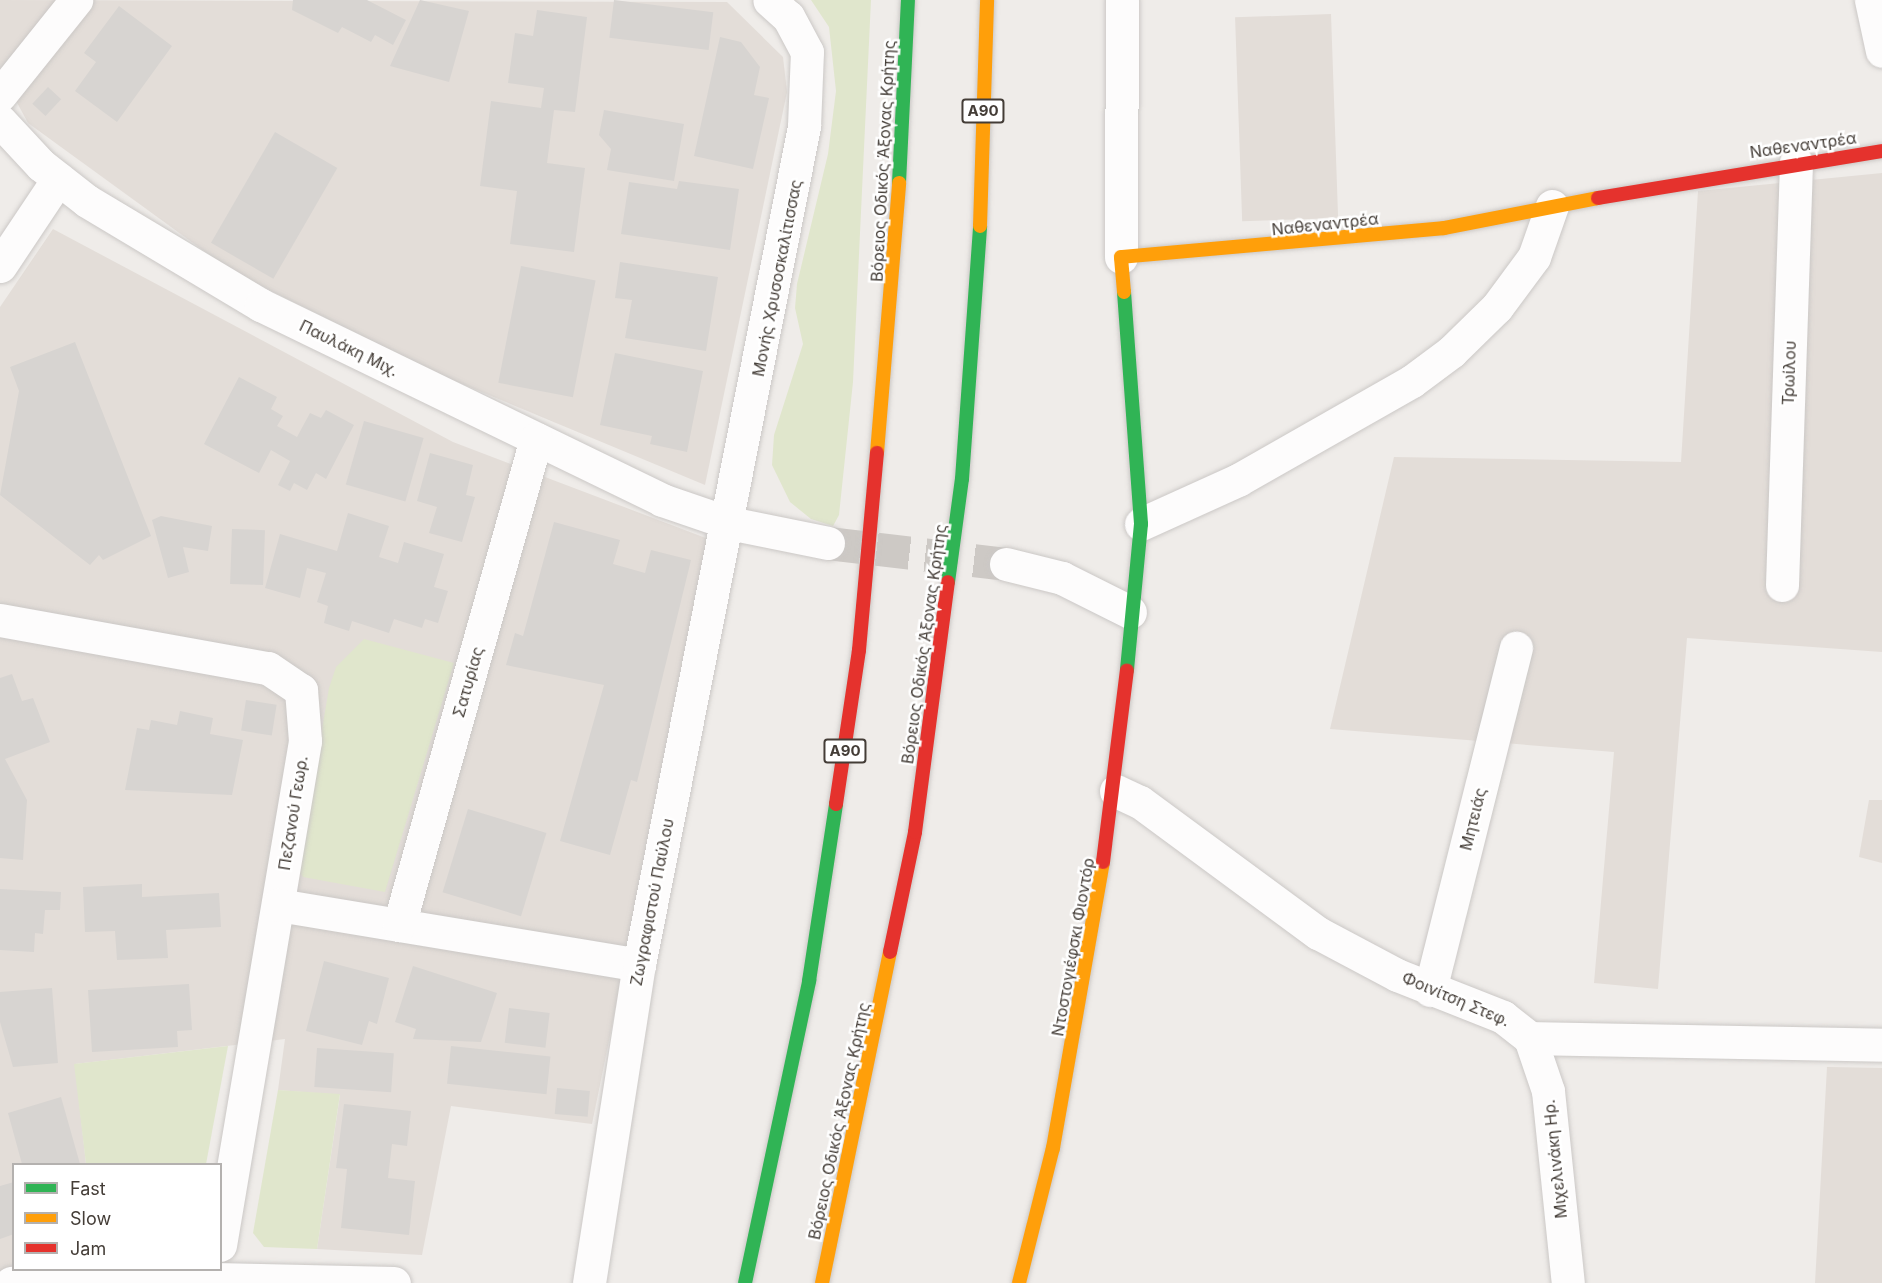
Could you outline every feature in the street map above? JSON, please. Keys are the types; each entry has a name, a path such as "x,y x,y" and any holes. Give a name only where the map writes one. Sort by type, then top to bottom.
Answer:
{"main road":[{"name":"Βόρειος Οδικός Άξονας Κρήτης","path":"745,1283 809,981 859,650 884,396 908,0"},
{"name":"Βόρειος Οδικός Άξονας Κρήτης","path":"822,1283 915,832 962,479 980,222 987,0"},
{"name":"Ναθεναντρέα","path":"1121,257 1444,228 1796,162 1882,151"},
{"path":"1121,257 1141,524 1130,612"},
{"name":"Ντοστογιέφσκι Φιοντόρ","path":"1019,1283 1053,1148 1116,791 1130,612"}],"street":[{"path":"0,95 76,0"},
{"name":"Μονής Χρυσοσκαλίτισσας","path":"729,523 804,126 808,67 798,32 769,0"},
{"path":"1121,257 1122,0"},
{"path":"1871,0 1882,51"},
{"name":"Παυλάκη Μιχ.","path":"0,121 58,179 226,286 662,500 729,523 828,543"},
{"name":"Τρωίλου","path":"1782,585 1796,162"},
{"path":"0,266 58,179"},
{"path":"1141,524 1238,480 1412,381 1451,352 1497,308 1534,257 1552,206"},
{"name":"Σατυρίας","path":"399,925 536,439"},
{"name":"Ζωγραφιστού Παύλου","path":"589,1283 639,965 729,523"},
{"path":"1006,564 1062,578 1130,612"},
{"name":"Πεζανού Γεωρ.","path":"0,620 240,661 295,682 304,704 305,741 222,1233"},
{"name":"Μητειάς","path":"1430,990 1516,648"},
{"name":"Φοινίτση Στεφ.","path":"1116,791 1154,812 1294,918 1430,990 1503,1017 1530,1038"},
{"path":"278,905 639,965"},
{"path":"1530,1038 1882,1046"},
{"name":"Μιχελινάκη Ηρ.","path":"1530,1038 1548,1091 1568,1283"},
{"path":"11,1283 81,1276 216,1273 394,1283"}],"shaded area":[{"path":"0,0 727,2 783,57 787,92 705,485 443,376 233,272 28,123 0,71"},
{"path":"1331,14 1338,218 1242,221 1235,17"},
{"path":"1882,173 1882,652 1687,638 1658,989 1594,983 1614,752 1330,729 1394,457 1681,462 1698,191"},
{"path":"53,229 453,442 711,540 592,1124 451,1106 422,1255 317,1249 340,1095 278,1090 285,1039 75,1064 86,1163 12,1163 13,1271 0,1283 0,307"},
{"path":"1869,800 1882,800 1882,863 1859,857"},
{"path":"1827,1067 1882,1068 1882,1283 1815,1283"}],"green space":[{"path":"811,0 871,0 853,382 839,515 833,526 811,519 790,502 772,465 774,435 803,344 795,308 797,284 828,154 836,91 829,27"},
{"path":"364,639 454,663 385,892 303,877 298,870 329,688 336,667"},
{"path":"228,1046 206,1163 86,1163 74,1064"},
{"path":"278,1090 340,1094 317,1249 264,1247 253,1233"}],"building":[{"path":"293,0 367,0 406,20 393,45 375,35 371,42 342,27 338,33 292,10"},
{"path":"420,0 469,11 449,82 390,66"},
{"path":"614,0 713,12 709,50 609,38"},
{"path":"119,6 172,46 117,122 75,91 96,62 84,53"},
{"path":"537,10 587,17 575,112 554,110 547,163 585,168 574,252 510,244 517,191 480,186 491,101 541,108 544,88 508,83 515,33 533,36"},
{"path":"720,37 741,42 760,67 754,95 769,98 753,169 694,156"},
{"path":"48,87 61,99 45,116 32,104"},
{"path":"604,110 684,124 674,181 607,170 611,149 599,135"},
{"path":"275,132 337,168 273,279 211,243"},
{"path":"679,181 739,189 730,250 621,234 629,182 677,189"},
{"path":"620,262 718,277 706,351 625,338 632,300 615,298"},
{"path":"521,266 596,281 573,397 498,383"},
{"path":"75,342 151,536 103,560 99,555 90,565 0,495 19,391 10,367"},
{"path":"615,353 703,371 687,452 650,444 652,436 600,425"},
{"path":"239,377 277,397 271,409 283,416 277,426 297,437 310,413 321,418 326,410 354,425 326,479 316,473 307,490 294,483 290,491 278,485 290,461 271,450 259,473 204,444"},
{"path":"364,421 424,438 405,502 346,484"},
{"path":"430,453 473,465 466,495 475,497 462,542 429,533 437,507 417,501"},
{"path":"348,513 389,526 379,557 398,563 404,542 444,554 434,587 448,591 438,623 425,619 422,628 394,619 389,633 352,621 349,631 324,623 328,606 317,602 326,573 307,568 300,598 265,588 280,534 337,551"},
{"path":"161,516 212,526 208,551 183,547 189,572 168,578 152,520"},
{"path":"554,522 620,540 613,564 645,573 651,550 691,560 637,782 631,780 610,855 560,841 604,685 506,665 515,633 523,636"},
{"path":"232,529 265,530 263,585 230,584"},
{"path":"12,674 22,701 33,698 50,742 5,759 27,800 23,860 0,858 0,678"},
{"path":"246,700 277,705 272,735 241,731"},
{"path":"180,711 213,718 210,734 243,740 232,795 125,790 137,728 149,730 151,720 177,725"},
{"path":"468,809 546,833 521,916 443,892"},
{"path":"142,884 142,897 219,893 221,927 166,930 168,958 117,960 115,931 85,932 83,887"},
{"path":"0,889 61,892 60,910 45,910 43,934 35,933 34,952 0,950"},
{"path":"324,961 389,978 377,1024 369,1021 362,1045 306,1031"},
{"path":"413,966 497,993 481,1042 413,1039 416,1029 395,1022"},
{"path":"189,984 192,1030 177,1031 178,1047 92,1052 88,990"},
{"path":"52,988 58,1063 13,1067 0,1022 0,992"},
{"path":"509,1008 550,1013 545,1048 505,1043"},
{"path":"451,1046 550,1056 546,1094 447,1084"},
{"path":"317,1048 394,1053 391,1092 314,1087"},
{"path":"557,1088 590,1091 588,1117 555,1114"},
{"path":"61,1097 80,1163 22,1163 8,1113"},
{"path":"344,1104 411,1111 407,1146 392,1144 388,1178 415,1181 409,1235 341,1228 347,1169 336,1168"},
{"path":"12,1183 12,1235 0,1239 0,1186"}],"tunnel":[{"path":"828,543 1006,564"}],"traffic: fast":[{"path":"899,183 908,0"},
{"path":"948,582 962,479 980,226"},
{"path":"1124,292 1141,524 1127,670"},
{"path":"745,1283 809,981 836,804"}],"traffic: slow":[{"path":"980,226 987,0"},
{"path":"877,453 899,183"},
{"path":"1124,292 1121,257 1444,228 1598,198"},
{"path":"1019,1283 1053,1148 1103,862"},
{"path":"822,1283 890,952"}],"traffic: jam":[{"path":"1598,198 1882,151"},
{"path":"836,804 859,650 877,453"},
{"path":"890,952 915,832 948,582"},
{"path":"1103,862 1127,670"}]}
